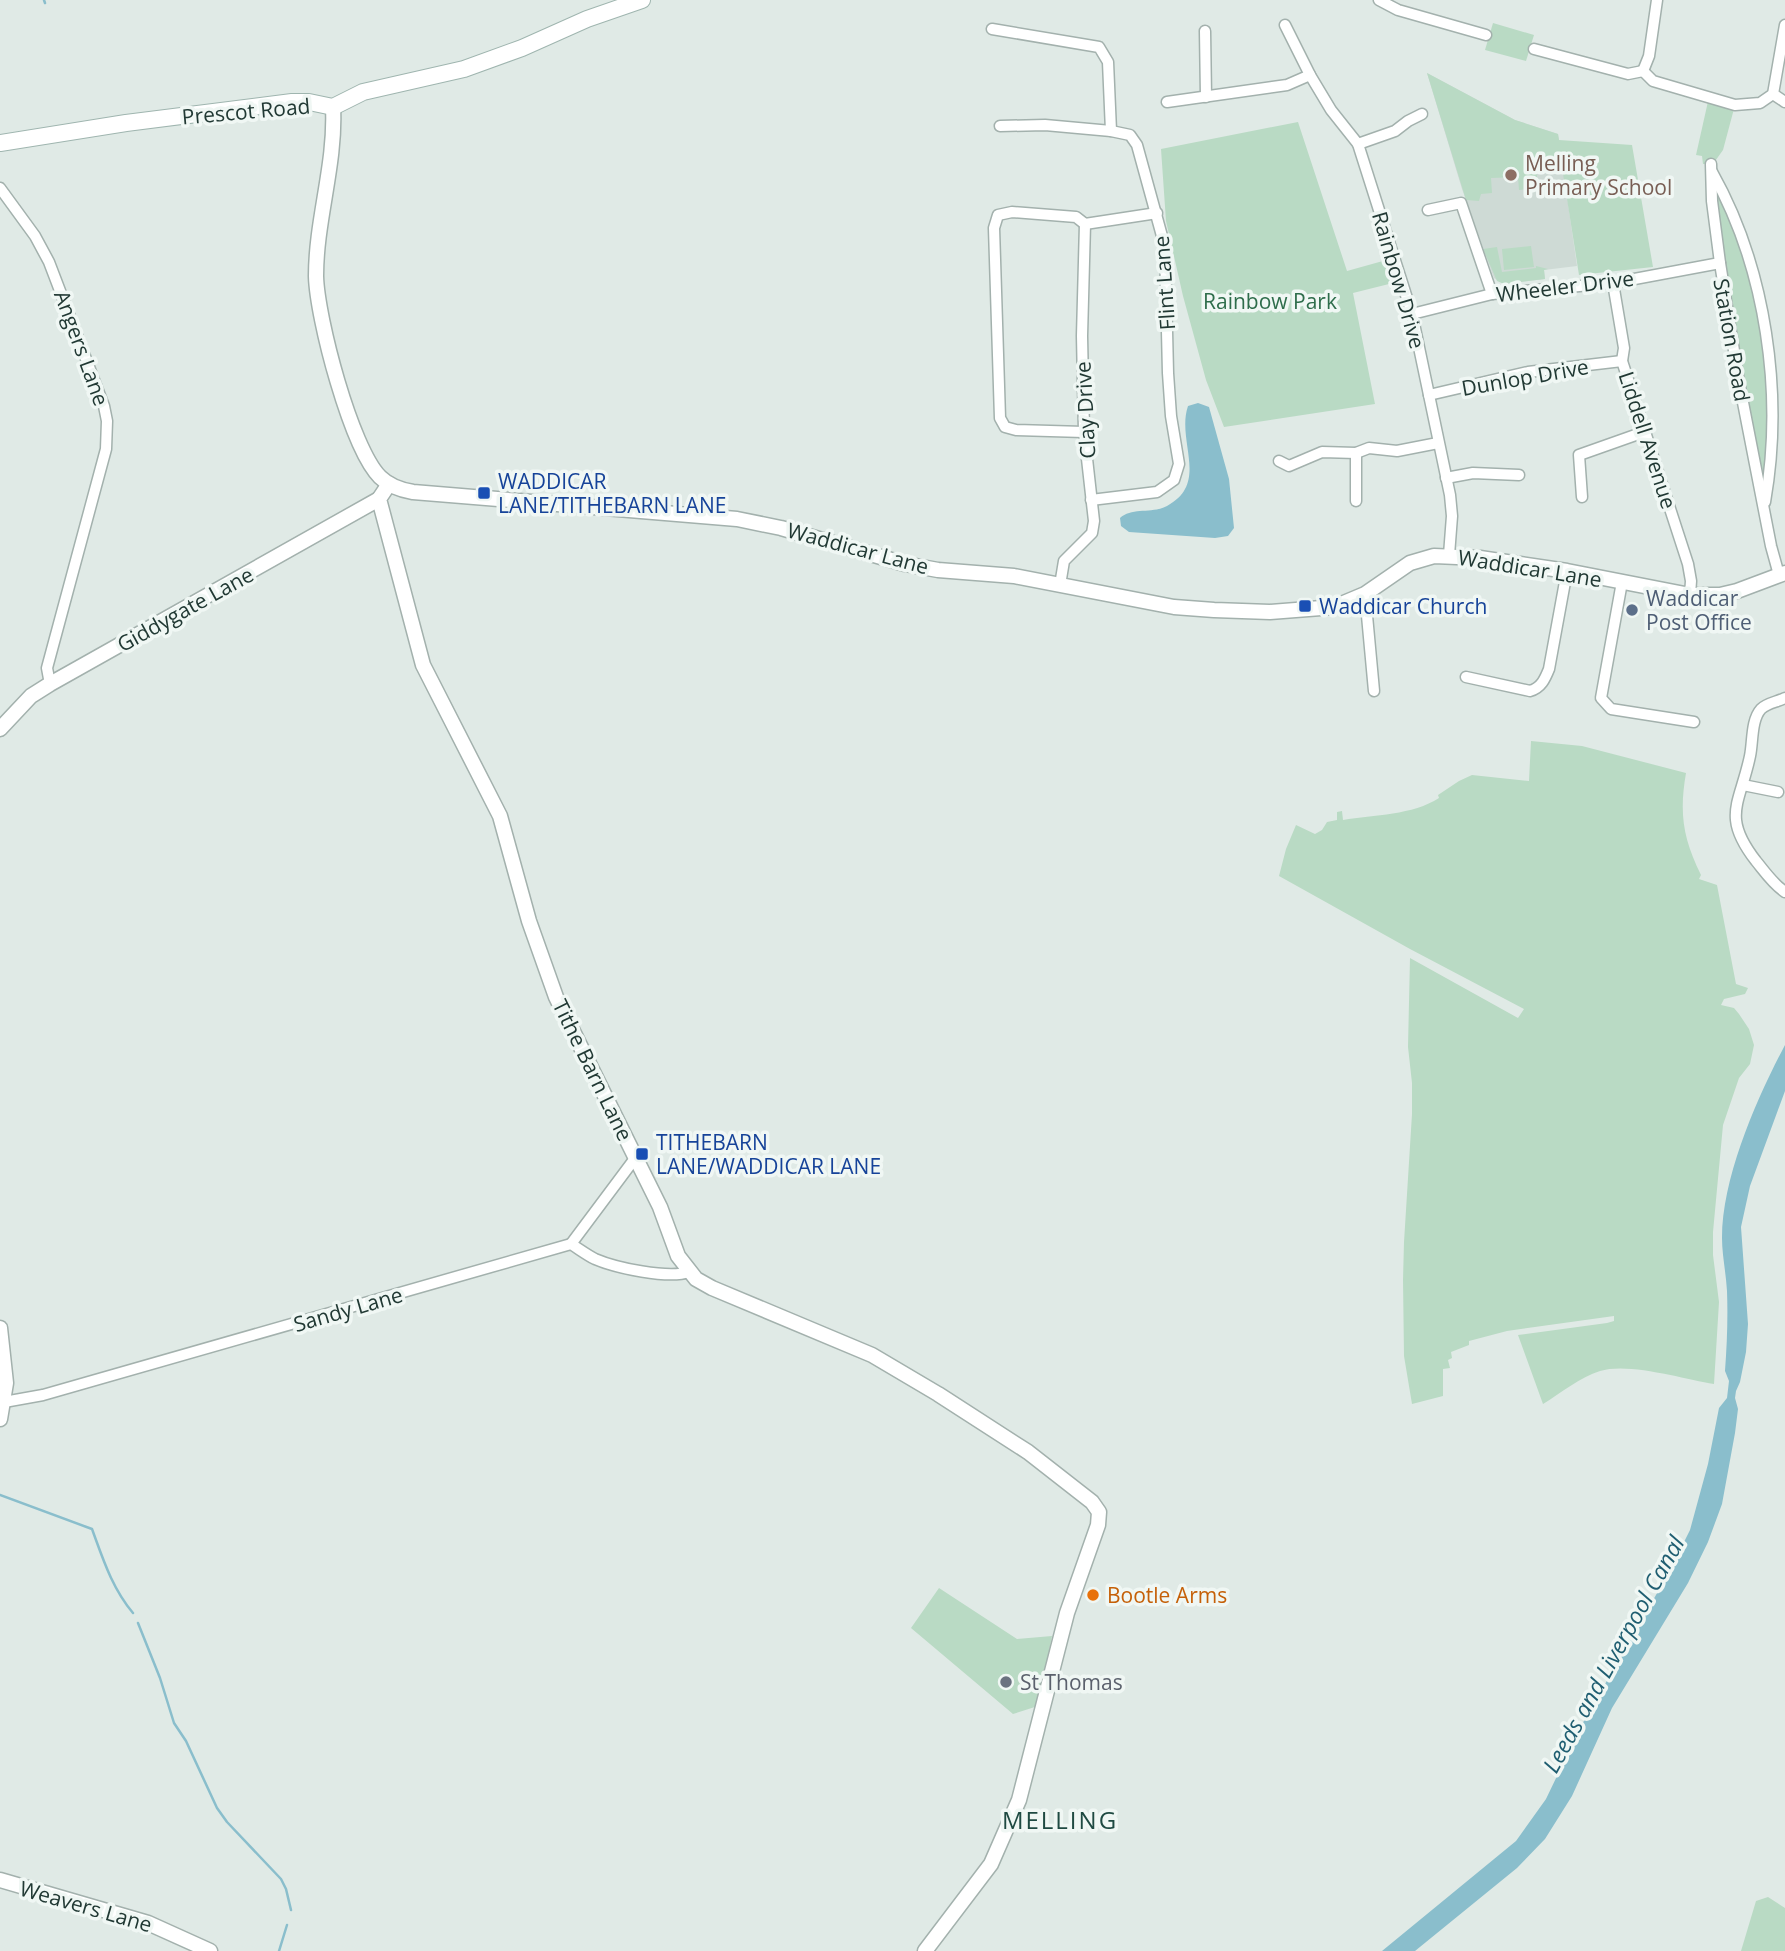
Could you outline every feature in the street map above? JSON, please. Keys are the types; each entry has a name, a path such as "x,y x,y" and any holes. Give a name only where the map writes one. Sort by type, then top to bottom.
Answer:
{"main road":[{"name":"Prescot Road","path":"0,144 126,123 292,102 333,107 363,92 464,69 522,48 587,19 642,0"}],"street":[{"path":"1379,0 1398,10 1486,35"},
{"path":"1643,71 1649,56 1657,0"},
{"name":"Rainbow Drive","path":"1285,25 1331,110 1358,144 1412,314 1452,516 1449,555"},
{"path":"1643,71 1653,81 1735,105 1760,103 1773,94 1785,25"},
{"path":"992,29 1099,47 1108,62 1111,131"},
{"path":"1205,30 1206,97"},
{"path":"1534,49 1628,74 1643,71"},
{"path":"1167,102 1287,85 1310,75"},
{"path":"1773,94 1785,102"},
{"path":"333,107 334,135 317,248 317,295 334,369 358,439 371,467 389,484 379,499"},
{"path":"1358,144 1395,131 1422,114"},
{"name":"Flint Lane","path":"1000,126 1045,125 1130,135 1137,145 1157,213 1165,247 1168,373 1171,416 1179,464 1174,480 1157,492 1091,500"},
{"name":"Station Road","path":"1763,508 1771,466 1773,417 1768,353 1747,248 1711,167 1712,201 1720,263 1739,382 1770,546 1782,574"},
{"name":"Angers Lane","path":"0,188 35,236 49,262 98,387 107,421 106,449 47,668 50,684"},
{"path":"1712,201 1727,198"},
{"path":"1428,210 1461,203 1492,294"},
{"path":"1084,432 1016,430 1005,427 1000,418 994,228 998,215 1012,212 1076,217 1085,224 1157,213"},
{"name":"Clay Drive","path":"1060,585 1064,561 1092,533 1094,521 1084,432 1082,336 1085,224"},
{"name":"Wheeler Drive","path":"1412,314 1492,294 1614,283 1720,263"},
{"name":"Liddell Avenue","path":"1614,283 1625,348 1622,361 1688,564 1690,595"},
{"name":"Dunlop Drive","path":"1429,395 1528,372 1622,361"},
{"path":"1582,497 1579,455 1644,432"},
{"path":"1279,461 1289,466 1322,452 1356,453 1369,448 1397,452 1438,443"},
{"path":"1356,453 1356,501"},
{"path":"1446,478 1473,473 1519,475"},
{"name":"Waddicar Lane","path":"389,484 413,492 737,519 780,528 905,564 938,570 1014,576 1174,607 1214,611 1334,607 1365,594 1410,563 1449,555 1567,571 1690,595 1720,595 1782,574"},
{"name":"Giddygate Lane","path":"0,729 32,696 50,684 379,499"},
{"name":"Tithe Barn Lane","path":"379,499 422,665 500,816 529,920 556,997 660,1206 678,1256 689,1272"},
{"path":"1466,677 1530,691 1537,689 1545,680 1549,669 1567,571"},
{"path":"1622,582 1601,698 1611,709 1694,722"},
{"path":"1365,594 1374,691"},
{"path":"1785,698 1762,707 1756,717 1743,785 1735,810 1737,830 1742,842 1776,886 1785,892"},
{"path":"1743,785 1777,792"},
{"path":"1722,806 1735,810"},
{"path":"636,1157 571,1244 592,1258 608,1264 671,1275 689,1272 696,1279 756,1308 872,1355 1028,1452 1092,1502 1099,1512 1098,1525 1070,1604 1019,1800 991,1864 925,1951"},
{"name":"Sandy Lane","path":"4,1402 56,1392 571,1244"},
{"path":"0,1328 6,1382 0,1419"},
{"name":"Weavers Lane","path":"0,1881 138,1919 210,1951"}],"shaded area":[{"name":"Melling Primary School","path":"1427,73 1515,120 1558,134 1577,266 1544,270 1545,279 1504,284 1494,278 1462,189"}],"green space":[{"path":"1493,23 1534,35 1526,61 1485,50"},
{"path":"1427,73 1515,120 1558,134 1559,140 1632,145 1653,267 1579,275 1561,161 1536,165 1538,188 1519,190 1518,177 1491,178 1492,193 1481,194 1479,201 1466,200"},
{"path":"1709,97 1735,105 1723,150 1713,164 1703,164 1702,156 1696,155"},
{"name":"Rainbow Park","path":"1298,122 1347,271 1390,259 1393,283 1353,293 1375,404 1224,427 1206,380 1166,221 1161,149"},
{"path":"1711,170 1737,224 1761,310 1773,405 1762,501 1712,201"},
{"path":"1531,246 1534,267 1504,270 1502,249"},
{"path":"1497,247 1502,272 1536,266 1548,269 1544,270 1545,279 1504,284 1497,281 1483,249"},
{"path":"1531,741 1582,746 1686,773 1683,814 1686,837 1701,875 1699,879 1717,885 1736,984 1748,988 1745,994 1724,999 1721,1005 1734,1008 1739,1014 1749,1029 1754,1045 1750,1064 1739,1078 1723,1125 1713,1232 1719,1302 1714,1384 1656,1372 1612,1369 1585,1377 1543,1404 1518,1335 1607,1323 1614,1321 1614,1316 1507,1331 1469,1341 1469,1345 1451,1352 1452,1358 1448,1360 1450,1368 1443,1369 1443,1396 1412,1404 1404,1356 1403,1280 1412,1114 1408,1047 1410,958 1518,1018 1524,1009 1279,876 1296,825 1315,834 1322,830 1327,822 1337,820 1337,812 1342,811 1343,820 1417,808 1439,798 1438,795 1472,775 1529,781"},
{"path":"939,1588 1017,1639 1052,1636 1038,1706 1013,1714 911,1628"},
{"path":"1768,1897 1785,1908 1785,1951 1741,1951 1756,1901"}],"water":[{"path":"1198,403 1209,407 1229,479 1234,528 1228,536 1215,538 1129,532 1121,526 1120,518 1130,513 1167,506 1180,497 1187,486 1189,460 1185,419 1188,406"},
{"name":"Leeds and Liverpool Canal","path":"1785,1045 1785,1091 1750,1186 1741,1227 1748,1324 1746,1352 1736,1391 1738,1409 1722,1504 1708,1542 1688,1583 1612,1708 1572,1796 1545,1839 1517,1868 1415,1951 1382,1951 1516,1841 1546,1799 1581,1726 1668,1574 1690,1530 1708,1464 1719,1408 1727,1398 1729,1381 1725,1371 1727,1301 1722,1238 1728,1190 1743,1138"}],"waterway":[{"path":"0,1495 92,1529 114,1583 133,1613"},
{"path":"138,1623 174,1723 186,1741 217,1808 281,1879 291,1910"},
{"path":"279,1951 287,1925"}],"place":[{"name":"Melling Primary School","path":"1511,175"},
{"name":"WADDICAR LANE/TITHEBARN LANE","path":"484,493"},
{"name":"Waddicar Church","path":"1305,606"},
{"name":"Waddicar Post Office","path":"1632,610"},
{"name":"TITHEBARN LANE/WADDICAR LANE","path":"642,1154"},
{"name":"Bootle Arms","path":"1093,1595"},
{"name":"St Thomas","path":"1006,1682"}],"district":[{"name":"MELLING","path":"1060,1819"}]}
